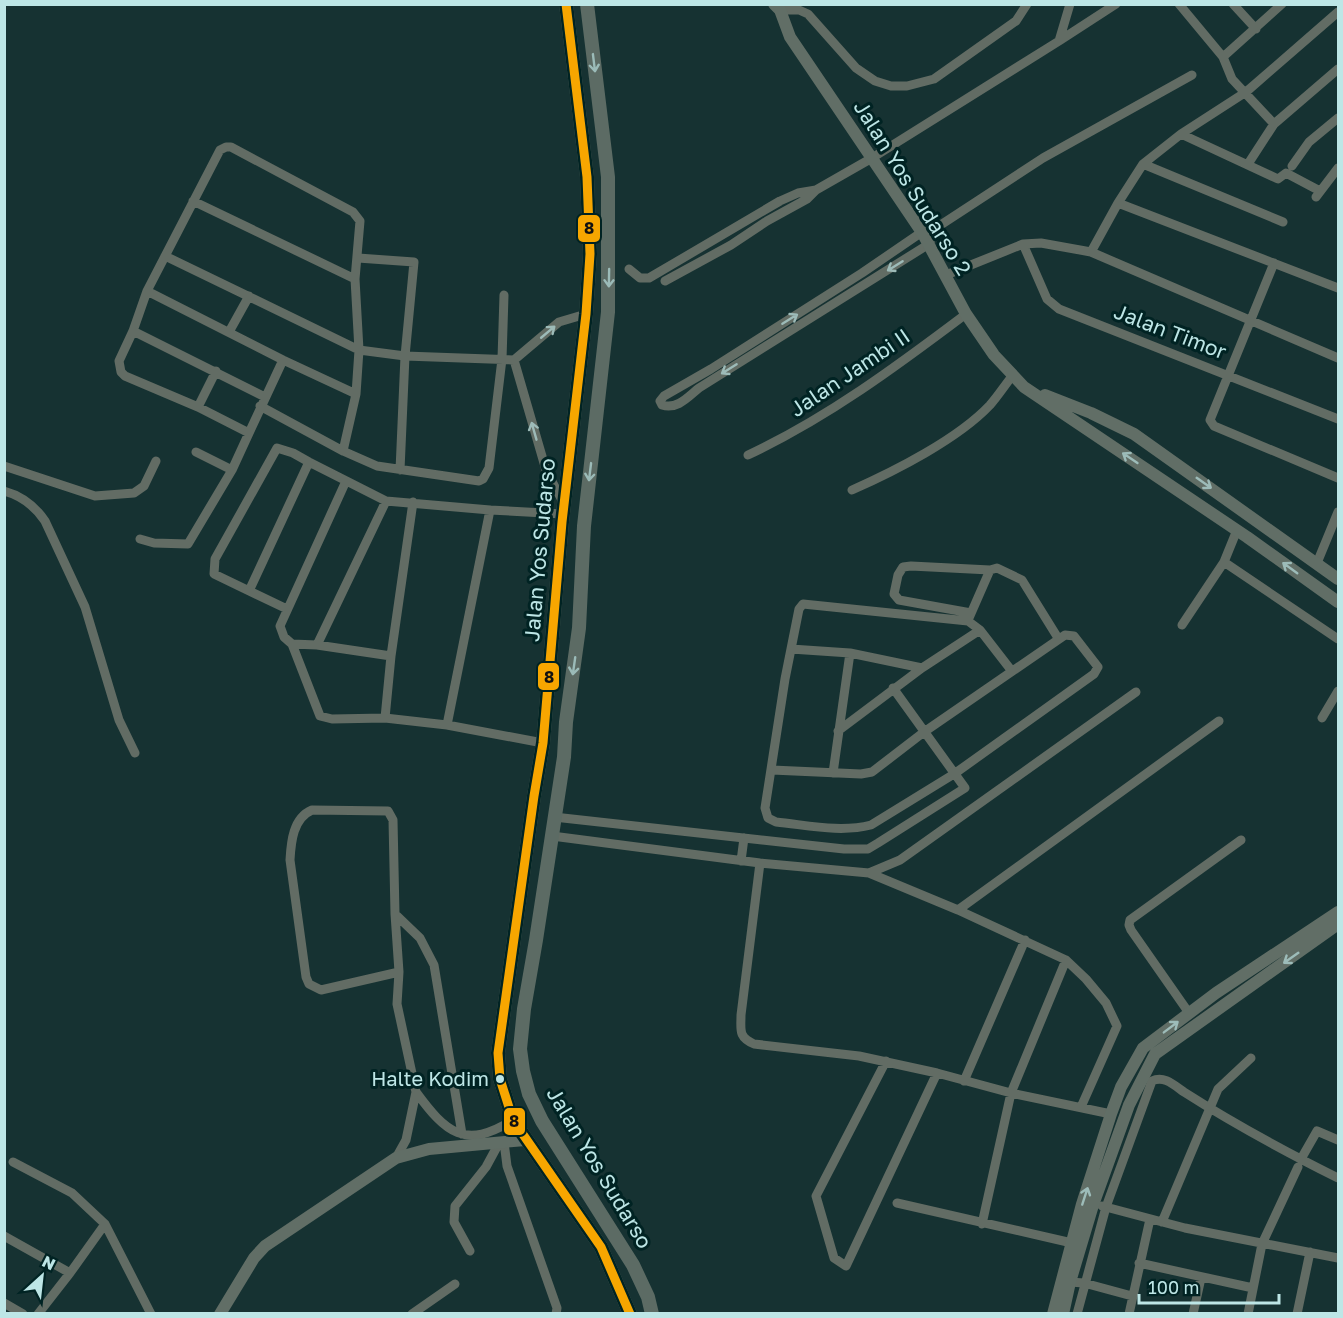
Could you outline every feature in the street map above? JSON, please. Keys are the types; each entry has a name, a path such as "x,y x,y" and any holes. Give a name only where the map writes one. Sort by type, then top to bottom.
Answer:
{"main road":[{"name":"Jalan Yos Sudarso","path":"566,4 587,177 589,243 586,315 563,509 546,718 498,1053 500,1079 513,1120 601,1247 630,1314"},
{"name":"Jalan Yos Sudarso","path":"587,4 608,177 608,312 584,526 579,628 566,722 564,757 524,1009 520,1049 529,1094 542,1121 633,1265 648,1297 652,1314"},
{"name":"Jalan Yos Sudarso 2","path":"777,7 790,36 922,232 966,314 994,355 1012,375 1024,387 1237,530 1338,602"},
{"path":"580,128 602,123"},
{"path":"589,243 609,243"},
{"name":"Jalan Yos Sudarso 2","path":"1024,387 1091,413 1134,434 1338,579"},
{"path":"1249,539 1260,522"},
{"path":"546,718 566,722"},
{"path":"534,796 556,799"},
{"path":"1053,1314 1111,1113 1121,1087 1143,1048 1189,1013 1338,912"},
{"path":"1063,1314 1070,1281 1155,1054 1338,924"},
{"path":"220,1314 254,1257 265,1246 396,1158 429,1149 525,1140"}],"street":[{"path":"777,7 799,9 808,14 865,75 891,86 907,86 934,79 1016,21 1027,4"},
{"path":"1059,41 1070,4"},
{"path":"665,281 731,245 767,221 807,199 816,190 872,158 1116,4"},
{"path":"1179,4 1223,57 1228,72 1274,124"},
{"path":"1233,4 1256,29"},
{"path":"1223,57 1282,4"},
{"path":"1091,252 1143,164 1181,134 1246,92 1338,12"},
{"path":"1248,164 1274,124 1338,69"},
{"path":"936,228 929,244 699,388 676,406 662,405 660,401 664,396 711,369 922,232 936,228 1042,158 1191,75"},
{"path":"1292,166 1309,142 1338,118"},
{"path":"1181,134 1278,179 1286,173 1318,194 1338,168"},
{"path":"249,433 125,376 121,372 119,361 133,331 147,291 220,150 226,147 231,147 353,212 360,221 355,279 359,350 356,394 343,451"},
{"path":"1143,164 1283,222"},
{"path":"629,269 640,278 649,278 780,201 798,193 816,190"},
{"path":"193,201 355,279"},
{"path":"1118,203 1338,288"},
{"path":"946,275 1023,244 1041,243 1091,252 1338,358"},
{"name":"Jalan Timor","path":"1023,244 1043,292 1052,304 1338,419"},
{"path":"165,256 359,350 405,356 514,360 560,322 586,315"},
{"path":"358,258 414,262 405,356 400,470"},
{"path":"1274,263 1210,416 1214,426 1338,478"},
{"path":"147,291 356,394"},
{"path":"260,406 343,451 377,466 478,481 483,479 489,468 502,359 504,295"},
{"path":"229,332 249,296"},
{"name":"Jalan Jambi II","path":"748,455 790,435 846,401 966,314"},
{"path":"133,331 265,397"},
{"path":"140,539 154,543 188,544 232,470 283,360"},
{"path":"287,609 214,574 214,559 277,447 386,501 489,510 563,509 546,470 514,360"},
{"path":"198,408 216,371"},
{"path":"852,490 889,474 962,429 990,405 1012,375"},
{"path":"196,452 232,470"},
{"path":"4,466 95,496 134,493 144,486 156,461"},
{"path":"249,591 309,462"},
{"path":"346,481 280,626 284,637 292,644 320,716 332,719 385,718 447,725 543,743"},
{"path":"4,491 31,505 45,521 85,607 119,720 135,753"},
{"path":"317,645 386,501"},
{"path":"385,718 391,656 413,502"},
{"path":"447,725 489,510"},
{"path":"1317,563 1338,512"},
{"path":"1182,625 1224,562 1237,530"},
{"path":"1224,562 1338,639"},
{"path":"1011,670 970,617 899,600 894,594 900,570 906,566 990,570 997,568 1022,580 1058,638"},
{"path":"970,617 990,570"},
{"path":"772,770 861,774 872,772 924,732 1065,634 1074,636 1097,663 1097,670 954,774 871,825 855,829 768,818 765,808 791,649 802,604 970,617"},
{"path":"838,731 922,668 980,630"},
{"path":"292,644 317,645 391,656"},
{"path":"791,649 850,653 922,668"},
{"path":"833,773 850,653"},
{"path":"554,817 844,849 868,849 965,788 894,688"},
{"path":"1322,717 1338,691"},
{"path":"869,873 900,860 1136,692"},
{"path":"958,910 1219,721"},
{"path":"396,1158 406,1140 416,1092 397,1004 399,972 392,815 388,811 312,810 305,813 300,818 291,842 290,860 309,984 321,990 399,972"},
{"path":"552,836 741,861 869,873 958,910 1066,960 1106,1003 1117,1026 1117,1031 1081,1107"},
{"path":"741,861 744,838"},
{"path":"1189,1013 1131,930 1130,920 1240,840"},
{"path":"760,863 741,1015 741,1033 745,1040 754,1044 886,1061 1011,1093 1111,1113"},
{"path":"395,914 420,938 434,964 462,1134"},
{"path":"964,1081 1025,940"},
{"path":"982,1224 1011,1093 1066,960"},
{"path":"1162,1221 1218,1089 1251,1058"},
{"path":"886,1061 816,1196 834,1258 846,1266 937,1073"},
{"path":"1136,1107 1152,1081 1165,1079 1299,1163 1338,1178"},
{"path":"416,1092 439,1122 462,1134 481,1135 513,1120"},
{"path":"1248,1314 1262,1244 1299,1163 1317,1131 1338,1140"},
{"path":"470,1251 454,1222 455,1206 502,1143"},
{"path":"502,1143 507,1166 557,1308 556,1314"},
{"path":"13,1162 72,1193 105,1224 151,1314"},
{"path":"897,1203 1072,1243"},
{"path":"1077,1314 1100,1206 1262,1244 1338,1258"},
{"path":"1129,1314 1150,1219"},
{"path":"38,1314 105,1224"},
{"path":"4,1236 70,1273"},
{"path":"1298,1314 1310,1252"},
{"path":"1139,1263 1253,1288"},
{"path":"1193,1314 1201,1278"},
{"path":"1070,1281 1132,1296"},
{"path":"412,1314 455,1284"},
{"path":"4,1303 23,1314"}],"transit line":[{"name":"8","path":"566,4 587,177 590,254 586,314 562,522 543,743 498,1053 500,1079 513,1120 601,1247 630,1314"}],"place":[{"name":"Halte Kodim","path":"500,1079"}]}
